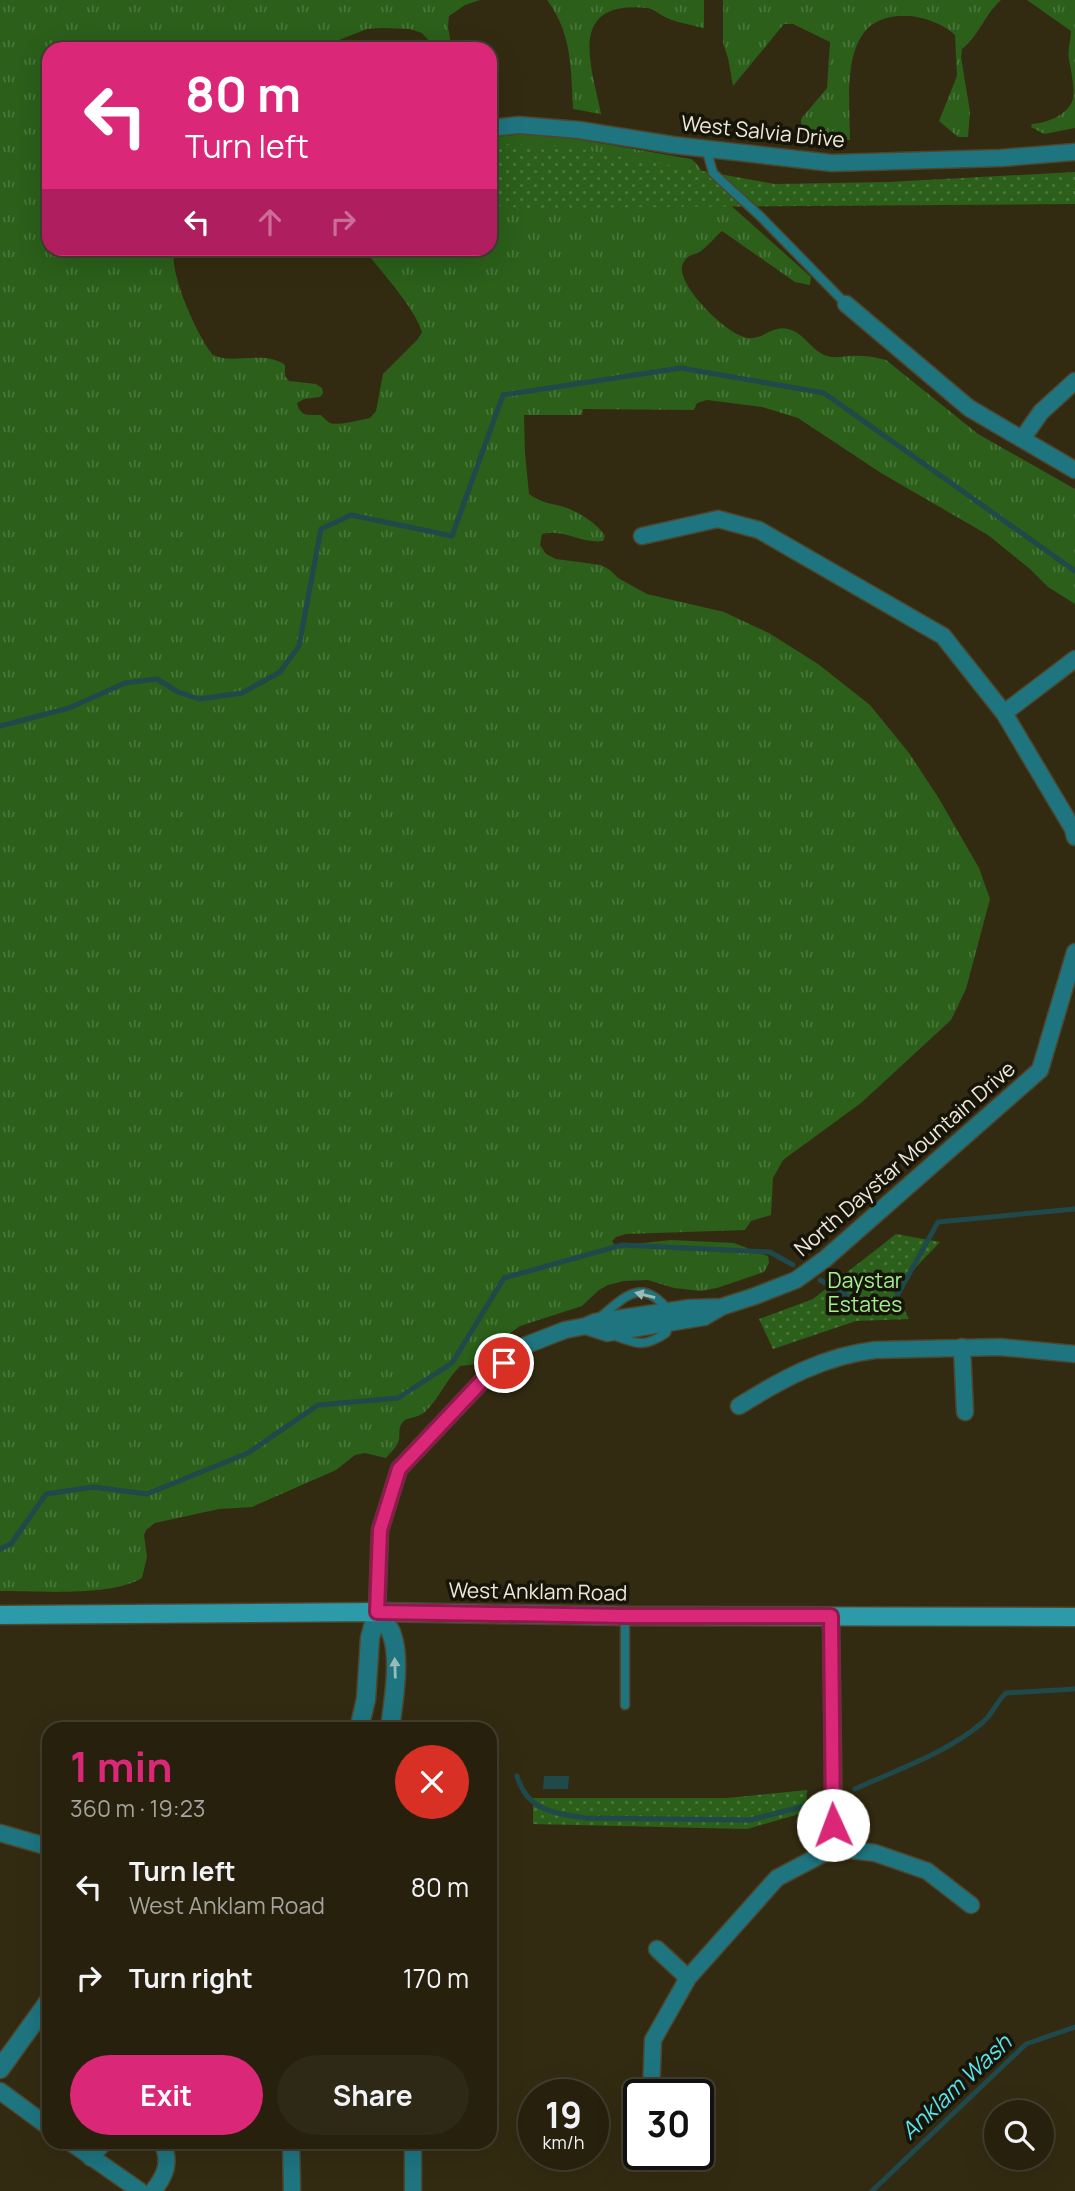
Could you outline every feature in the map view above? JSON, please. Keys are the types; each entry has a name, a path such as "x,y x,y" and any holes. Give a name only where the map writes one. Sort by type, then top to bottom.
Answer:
{"main road":[{"name":"West Anklam Road","path":"0,1615 377,1612 625,1616 1075,1617"}],"street":[{"name":"West Salvia Drive","path":"497,127 519,125 579,130 832,163 1001,158 1075,152"},
{"path":"846,304 969,408 1075,470"},
{"path":"1023,439 1041,412 1075,381"},
{"path":"642,536 718,519 758,530 943,636 1004,713 1073,829 1075,837"},
{"path":"1004,713 1075,659"},
{"name":"North Daystar Mountain Drive","path":"590,1324 607,1333 669,1317 695,1307 721,1307 796,1280 825,1259 1040,1070 1075,952"},
{"name":"North Daystar Mountain Drive","path":"377,1612 380,1530 399,1469 484,1379 524,1346 565,1330 590,1324 669,1317"},
{"path":"739,1406 807,1367 834,1357 875,1350 1000,1347 1075,1354"},
{"path":"962,1348 965,1412"},
{"path":"361,1722 366,1699 370,1638 377,1612"},
{"path":"377,1612 392,1634 394,1648 396,1686 391,1722"},
{"path":"831,1616 834,1848"},
{"path":"0,1833 42,1845"},
{"path":"652,2079 653,2040 669,2008 688,1978 777,1878 834,1848 876,1853 927,1871 971,1905"},
{"path":"657,1949 688,1978"},
{"path":"0,2070 42,2011"},
{"path":"0,2091 42,2122"},
{"path":"79,2149 140,2191"},
{"path":"91,2158 98,2149"},
{"path":"153,2191 165,2174 165,2149"},
{"path":"291,2149 292,2191"},
{"path":"413,2149 413,2191"}],"lane":[{"path":"706,148 713,173 846,304"},
{"path":"590,1324 633,1292 660,1299 669,1317"},
{"path":"625,1616 625,1705"}],"green space":[{"path":"0,0 480,0 465,5 449,16 451,42 429,42 422,33 410,29 383,28 367,29 334,42 42,42 42,256 174,256 185,303 212,354 228,359 277,360 285,365 285,376 289,381 316,384 322,388 320,397 304,399 297,403 300,411 309,415 321,415 330,423 338,424 370,418 376,411 383,374 422,332 404,300 369,256 497,256 497,137 528,133 565,137 691,159 719,195 811,277 810,285 795,282 722,231 707,246 687,258 682,266 688,286 706,309 729,329 748,338 782,328 799,334 821,354 827,356 862,356 886,360 978,434 1075,489 1075,604 1048,587 988,535 881,473 798,418 762,407 707,400 697,403 694,410 583,409 582,415 524,415 529,494 543,502 577,513 593,523 605,536 603,541 595,541 558,533 542,534 540,545 546,554 556,559 601,565 647,594 724,612 769,633 818,664 870,705 909,753 938,797 979,868 990,899 966,989 951,1020 861,1103 783,1160 773,1178 771,1215 751,1221 745,1230 626,1234 612,1241 615,1246 671,1240 734,1243 768,1256 769,1263 764,1272 701,1291 674,1288 648,1280 608,1285 582,1306 520,1326 502,1339 481,1362 460,1366 426,1411 402,1423 398,1443 386,1458 365,1453 355,1455 336,1470 252,1507 219,1509 155,1523 144,1535 147,1557 142,1578 129,1584 73,1592 0,1591"},
{"path":"547,0 704,0 704,28 671,20 647,8 621,8 604,15 594,26 590,40 590,58 601,114 573,109 566,38"},
{"path":"723,0 1001,0 962,49 970,112 968,137 958,137 939,121 957,76 955,35 945,27 926,19 906,16 884,19 869,28 858,42 852,60 850,140 819,141 801,131 801,119 827,88 830,42 793,24 784,24 733,86 723,43"},
{"path":"1027,0 1075,0 1075,128 1044,134 1031,127 1032,124 1044,122 1067,110 1073,99 1074,89 1069,56 1071,31"},
{"path":"497,146 563,146 775,184 888,182 1075,172 1075,204 523,208 497,206"},
{"name":"Daystar Estates","path":"896,1234 940,1242 894,1290 909,1319 856,1321 773,1349 759,1319 813,1299"},
{"path":"807,1790 806,1812 747,1829 533,1824 533,1798 727,1798"}],"water":[{"path":"544,1776 569,1776 568,1789 543,1789"}],"waterway":[{"path":"0,726 69,708 125,683 157,679 178,692 199,699 242,693 280,672 299,646 321,529 351,515 452,536 503,395 681,368 824,393 1075,571"},
{"path":"820,1280 870,1309 893,1303 938,1222 1075,1209"},
{"path":"0,1549 11,1544 46,1494 93,1487 147,1494 248,1453 318,1405 398,1398 452,1363 504,1278 622,1245 770,1252 793,1265"},
{"path":"855,1789 953,1744 985,1720 1006,1693 1075,1689"},
{"path":"517,1776 527,1797 543,1808 586,1818 750,1820 809,1805"},
{"name":"Anklam Wash","path":"872,2191 1026,2044 1075,2027"}],"route":[{"path":"504,1363 484,1379 399,1469 380,1530 377,1612 831,1616 833,1825"}]}
